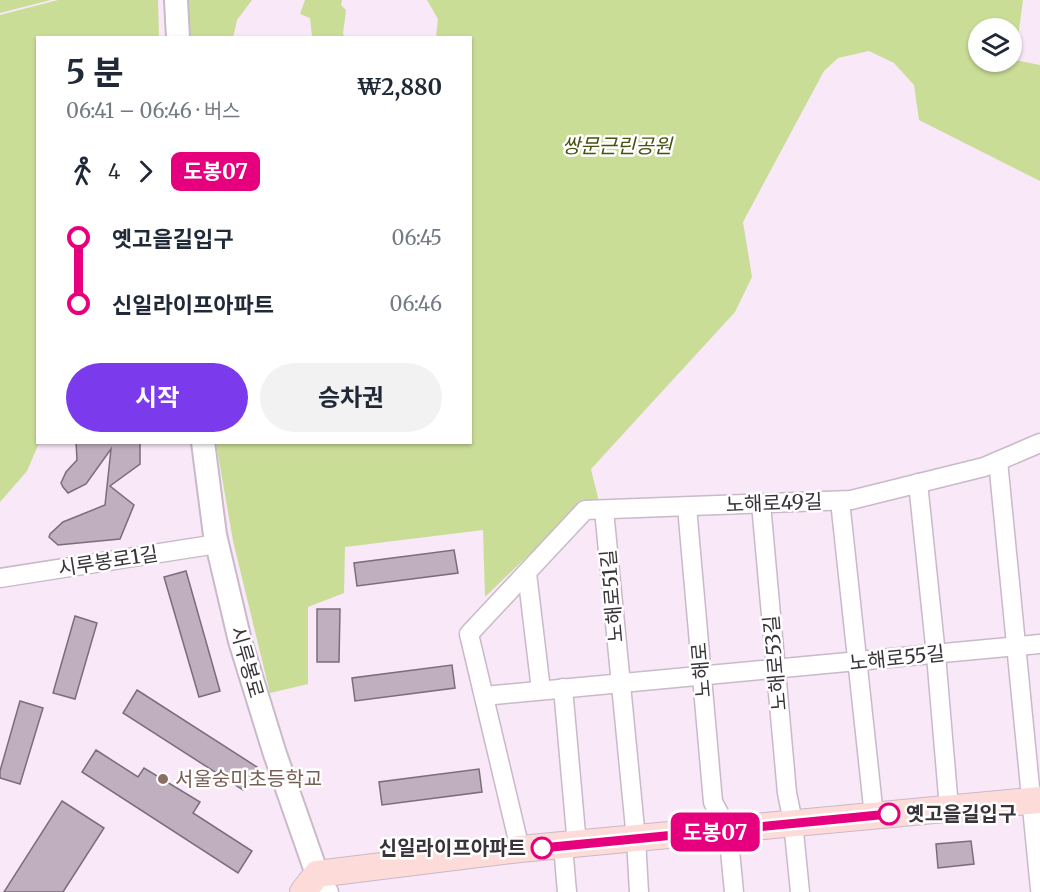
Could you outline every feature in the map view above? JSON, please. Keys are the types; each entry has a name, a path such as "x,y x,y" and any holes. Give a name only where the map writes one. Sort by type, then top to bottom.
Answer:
{"main road":[{"path":"316,886 520,849 1036,800"}],"street":[{"path":"176,0 178,36"},
{"name":"노해로49길","path":"520,849 469,634 585,510 851,500 984,467 1040,443"},
{"name":"시루봉로","path":"203,444 217,544 240,641 316,886"},
{"path":"998,461 1036,800 1040,889"},
{"path":"918,483 949,808"},
{"path":"840,501 874,816"},
{"name":"노해로53길","path":"761,504 787,793 793,822 800,892"},
{"name":"노해로","path":"687,507 713,802 728,830 734,892"},
{"name":"노해로51길","path":"604,510 636,839"},
{"name":"시루봉로1길","path":"0,578 217,544"},
{"path":"527,573 541,690"},
{"name":"노해로55길","path":"776,669 1040,644"},
{"path":"484,696 776,669"},
{"path":"563,688 570,845 567,892"},
{"path":"636,839 639,892"}],"green space":[{"path":"0,0 51,0 0,13"},
{"path":"58,0 158,0 159,36 36,36 36,444 39,444 27,471 0,502 0,15"},
{"path":"184,0 252,0 237,20 233,36 187,36"},
{"path":"305,0 342,0 341,5 346,10 344,36 312,36 310,18 300,14"},
{"name":"쌍문근린공원","path":"427,0 1023,0 1021,18 968,18 968,72 1022,72 1022,61 1040,65 1040,181 919,120 914,85 894,63 869,51 838,58 824,71 743,222 752,277 735,312 591,469 599,502 579,501 572,513 485,597 483,530 345,547 344,593 308,607 308,684 270,693 233,541 216,444 472,444 472,36 436,36 438,19"}],"building":[{"path":"76,444 140,444 140,464 110,486 134,505 120,539 58,545 49,537 63,522 105,505 111,449 86,484 68,493 61,483 66,472 77,460"},
{"path":"454,550 458,573 357,586 354,563"},
{"path":"186,571 220,691 199,697 164,577"},
{"path":"317,609 340,609 339,662 317,662"},
{"path":"75,616 97,623 75,699 53,693"},
{"path":"452,665 455,688 355,701 352,678"},
{"path":"137,690 257,767 243,790 123,713"},
{"path":"20,701 43,708 20,784 0,778 0,771"},
{"path":"96,750 138,777 144,768 200,802 193,813 252,851 238,873 82,772"},
{"path":"479,769 482,792 382,805 379,782"},
{"path":"62,801 104,828 63,892 4,892"},
{"path":"971,841 974,864 938,868 936,844"}],"bus line":[{"name":"도봉07","path":"542,848 889,814"}],"place":[{"name":"서울숭미초등학교","path":"163,779"},
{"name":"옛고을길입구","path":"889,814"},
{"name":"신일라이프아파트","path":"542,848"}]}
